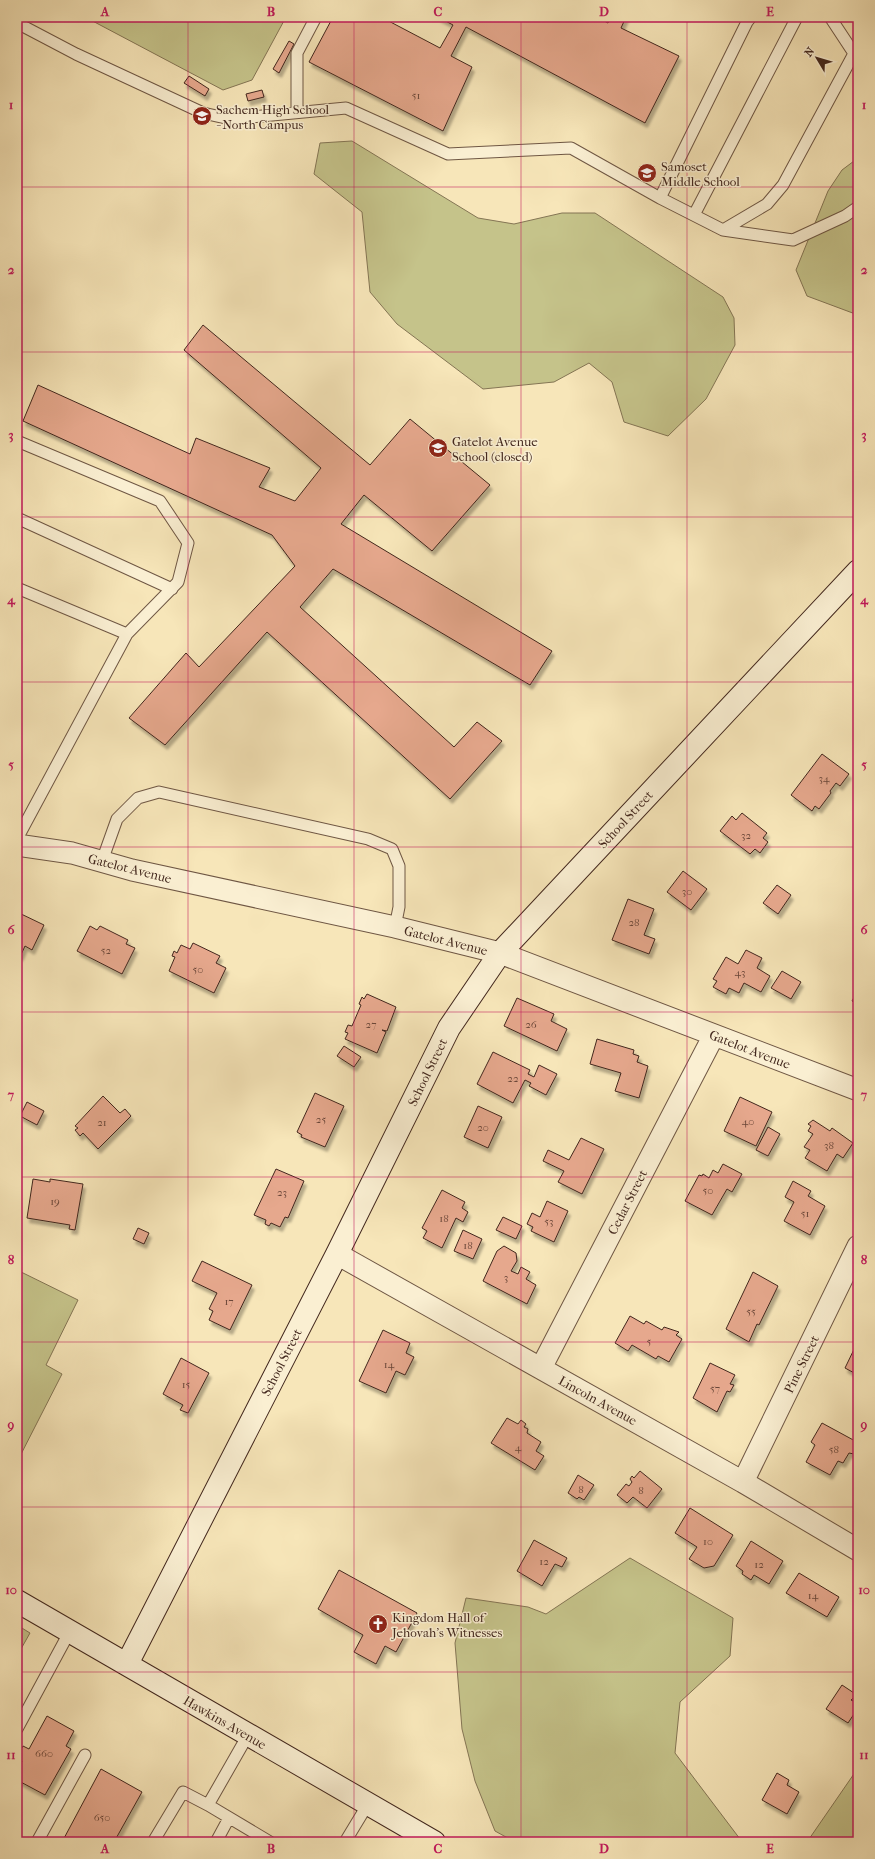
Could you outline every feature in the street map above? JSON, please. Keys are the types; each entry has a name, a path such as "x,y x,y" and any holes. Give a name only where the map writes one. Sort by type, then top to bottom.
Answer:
{"street":[{"name":"School Street","path":"126,1664 337,1254 448,1028 500,953 858,571"},
{"name":"Gatelot Avenue","path":"17,846 72,853 102,862 221,890 395,928 500,953 858,1090"},
{"name":"Cedar Street","path":"541,1368 714,1035"},
{"name":"Pine Street","path":"743,1482 858,1246"},
{"name":"Lincoln Avenue","path":"337,1254 743,1482 858,1550"},
{"name":"Hawkins Avenue","path":"17,1601 434,1842"}],"lane":[{"path":"297,112 297,52 316,17"},
{"path":"660,198 747,22 751,17"},
{"path":"694,215 797,17"},
{"path":"723,230 767,204 783,185 857,53 830,17"},
{"path":"17,23 76,54 203,113 230,119 346,108 448,154 571,148 660,198 723,230 793,240 845,216 858,207"},
{"path":"17,442 160,501 188,543 178,582 127,634 17,840"},
{"path":"17,518 172,589"},
{"path":"17,588 127,634"},
{"path":"102,862 117,819 138,798 159,792 368,839 392,849 399,866 399,907 395,928"},
{"path":"17,1729 70,1632"},
{"path":"208,1805 248,1734"},
{"path":"37,1842 85,1755"},
{"path":"153,1842 183,1792 270,1842"},
{"path":"345,1842 368,1804"},
{"path":"216,1842 229,1818"}],"shaded area":[{"path":"85,17 286,17 252,80 223,90"},
{"path":"352,141 478,218 514,224 562,213 595,213 723,297 734,318 735,345 706,399 668,436 624,422 612,382 589,363 554,382 483,389 397,324 370,292 362,212 314,174 320,143"},
{"path":"858,158 858,315 807,296 796,270 828,191 842,170"},
{"path":"17,1270 78,1300 46,1365 62,1374 17,1462"},
{"path":"630,1558 733,1618 730,1656 680,1702 675,1753 740,1839 752,1842 515,1842 495,1831 475,1781 462,1729 455,1643 466,1598 528,1607 546,1614"},
{"path":"17,1625 30,1633 17,1656"},
{"path":"858,1768 858,1842 807,1842"}],"building":[{"path":"333,17 381,17 440,48 453,25 438,17 597,17 608,23 611,17 626,17 621,28 679,56 645,123 466,27 451,56 472,67 443,131 309,62"},
{"path":"289,41 294,44 279,73 273,69"},
{"path":"189,76 209,89 205,96 184,83"},
{"path":"262,90 264,97 248,101 246,94"},
{"path":"203,325 370,465 410,419 490,485 432,551 364,495 341,524 552,651 530,685 333,569 300,607 454,747 477,722 502,741 450,799 267,632 165,745 129,718 186,653 199,667 295,566 272,535 23,421 38,385 190,454 196,438 270,468 259,487 295,501 321,468 184,350"},
{"path":"822,754 849,774 840,786 836,783 830,791 831,793 819,809 815,806 812,811 791,795"},
{"path":"742,813 767,833 763,838 768,842 760,853 755,849 750,854 720,831 732,816 736,820"},
{"path":"683,871 707,889 691,910 667,892"},
{"path":"777,885 791,895 778,914 763,903"},
{"path":"628,899 654,909 644,935 655,939 649,954 612,940"},
{"path":"17,912 44,925 32,950 25,946 20,957 17,955"},
{"path":"90,926 97,930 100,926 128,940 126,944 135,948 122,974 77,951"},
{"path":"193,943 220,956 216,963 226,968 214,993 169,971 175,957 172,956 174,951 177,953 181,945 190,949"},
{"path":"746,950 762,958 757,968 770,976 761,992 744,983 739,993 729,988 726,994 713,987 717,981 713,979 726,957 738,964"},
{"path":"782,971 801,982 791,999 771,988"},
{"path":"858,990 858,1005 852,1001"},
{"path":"367,994 396,1007 387,1031 382,1030 386,1032 377,1053 345,1039 348,1033 345,1032 348,1025 352,1026 361,1005 359,1004 362,997 364,999"},
{"path":"517,998 554,1014 551,1021 567,1029 557,1051 504,1026"},
{"path":"597,1039 634,1050 633,1054 639,1056 637,1062 648,1066 639,1098 615,1091 621,1073 590,1064"},
{"path":"344,1046 361,1057 354,1067 337,1056"},
{"path":"493,1052 530,1070 528,1074 534,1077 539,1065 557,1074 546,1095 529,1086 531,1083 525,1080 513,1103 477,1084"},
{"path":"315,1093 344,1106 325,1147 301,1137 302,1135 297,1132"},
{"path":"103,1096 120,1113 125,1109 131,1116 98,1149 83,1133 80,1136 75,1130 78,1128 75,1126"},
{"path":"740,1097 772,1112 756,1146 724,1131"},
{"path":"27,1102 44,1111 37,1125 20,1116"},
{"path":"478,1106 502,1117 488,1148 464,1137"},
{"path":"813,1120 830,1131 832,1128 853,1143 843,1158 837,1154 827,1171 805,1158 810,1150 804,1147 813,1134 808,1131 811,1126 808,1124"},
{"path":"768,1127 780,1134 768,1156 756,1150"},
{"path":"581,1138 604,1149 582,1194 558,1182 564,1171 543,1161 548,1150 569,1160"},
{"path":"723,1164 742,1174 732,1192 727,1189 712,1215 685,1201 699,1175 702,1176 703,1174 709,1178 713,1170 718,1173"},
{"path":"276,1169 304,1181 288,1218 285,1217 280,1227 271,1223 269,1226 265,1224 266,1220 254,1215"},
{"path":"33,1179 50,1182 50,1179 83,1184 75,1230 69,1229 70,1225 27,1218"},
{"path":"793,1181 811,1191 808,1196 825,1206 810,1235 784,1221 794,1202 785,1197"},
{"path":"442,1190 465,1202 462,1208 468,1212 463,1222 456,1218 442,1248 423,1238 427,1231 422,1228"},
{"path":"547,1201 568,1211 554,1242 531,1231 533,1227 527,1224 532,1213 540,1217"},
{"path":"503,1217 522,1226 516,1239 496,1230"},
{"path":"138,1228 149,1233 144,1244 133,1239"},
{"path":"463,1230 482,1239 473,1259 454,1251"},
{"path":"504,1246 516,1253 517,1261 511,1271 518,1274 521,1267 530,1272 526,1279 536,1285 527,1304 483,1281 497,1251"},
{"path":"202,1261 252,1285 230,1330 209,1320 213,1311 209,1309 217,1293 192,1281"},
{"path":"753,1272 778,1286 749,1342 726,1329"},
{"path":"630,1316 644,1324 646,1321 662,1330 664,1327 679,1332 676,1335 682,1339 669,1362 658,1356 656,1359 632,1345 628,1351 615,1343"},
{"path":"383,1330 410,1343 406,1353 414,1357 405,1375 396,1371 386,1393 359,1381"},
{"path":"858,1341 858,1375 845,1368"},
{"path":"181,1358 209,1373 188,1413 180,1410 183,1405 163,1394"},
{"path":"710,1363 735,1375 730,1384 734,1385 730,1392 727,1391 717,1412 693,1398"},
{"path":"507,1418 518,1424 521,1420 526,1424 524,1427 528,1429 527,1433 541,1442 536,1451 544,1456 535,1470 491,1443"},
{"path":"822,1423 857,1442 858,1445 854,1454 849,1453 843,1463 838,1461 830,1475 806,1462 815,1445 811,1442"},
{"path":"640,1471 662,1489 647,1508 633,1497 627,1503 617,1495 626,1484 629,1486 632,1482 630,1479 632,1476 634,1478"},
{"path":"578,1475 594,1485 584,1500 579,1497 577,1499 568,1493"},
{"path":"690,1508 733,1535 714,1566 704,1568 689,1559 697,1547 675,1533"},
{"path":"534,1540 567,1558 562,1567 555,1564 542,1586 517,1571"},
{"path":"751,1541 783,1561 769,1584 754,1575 751,1580 742,1574 743,1571 736,1566"},
{"name":"Kingdom Hall of Jehovah’s Witnesses","path":"339,1570 417,1613 396,1652 385,1646 376,1664 354,1652 363,1635 318,1609"},
{"path":"799,1573 839,1597 827,1617 786,1593"},
{"path":"842,1685 857,1695 851,1700 858,1703 858,1708 848,1723 826,1709"},
{"path":"47,1716 74,1731 66,1746 71,1749 45,1795 17,1780 17,1770 22,1761 17,1756 23,1746 29,1749"},
{"path":"101,1769 142,1792 114,1842 62,1842"},
{"path":"777,1773 789,1780 787,1785 799,1792 787,1814 762,1800"}],"place":[{"name":"Sachem High School - North Campus","path":"202,116"},
{"name":"Samoset Middle School","path":"647,173"},
{"name":"Gatelot Avenue School (closed)","path":"438,448"},
{"name":"Kingdom Hall of Jehovah’s Witnesses","path":"378,1624"}]}
